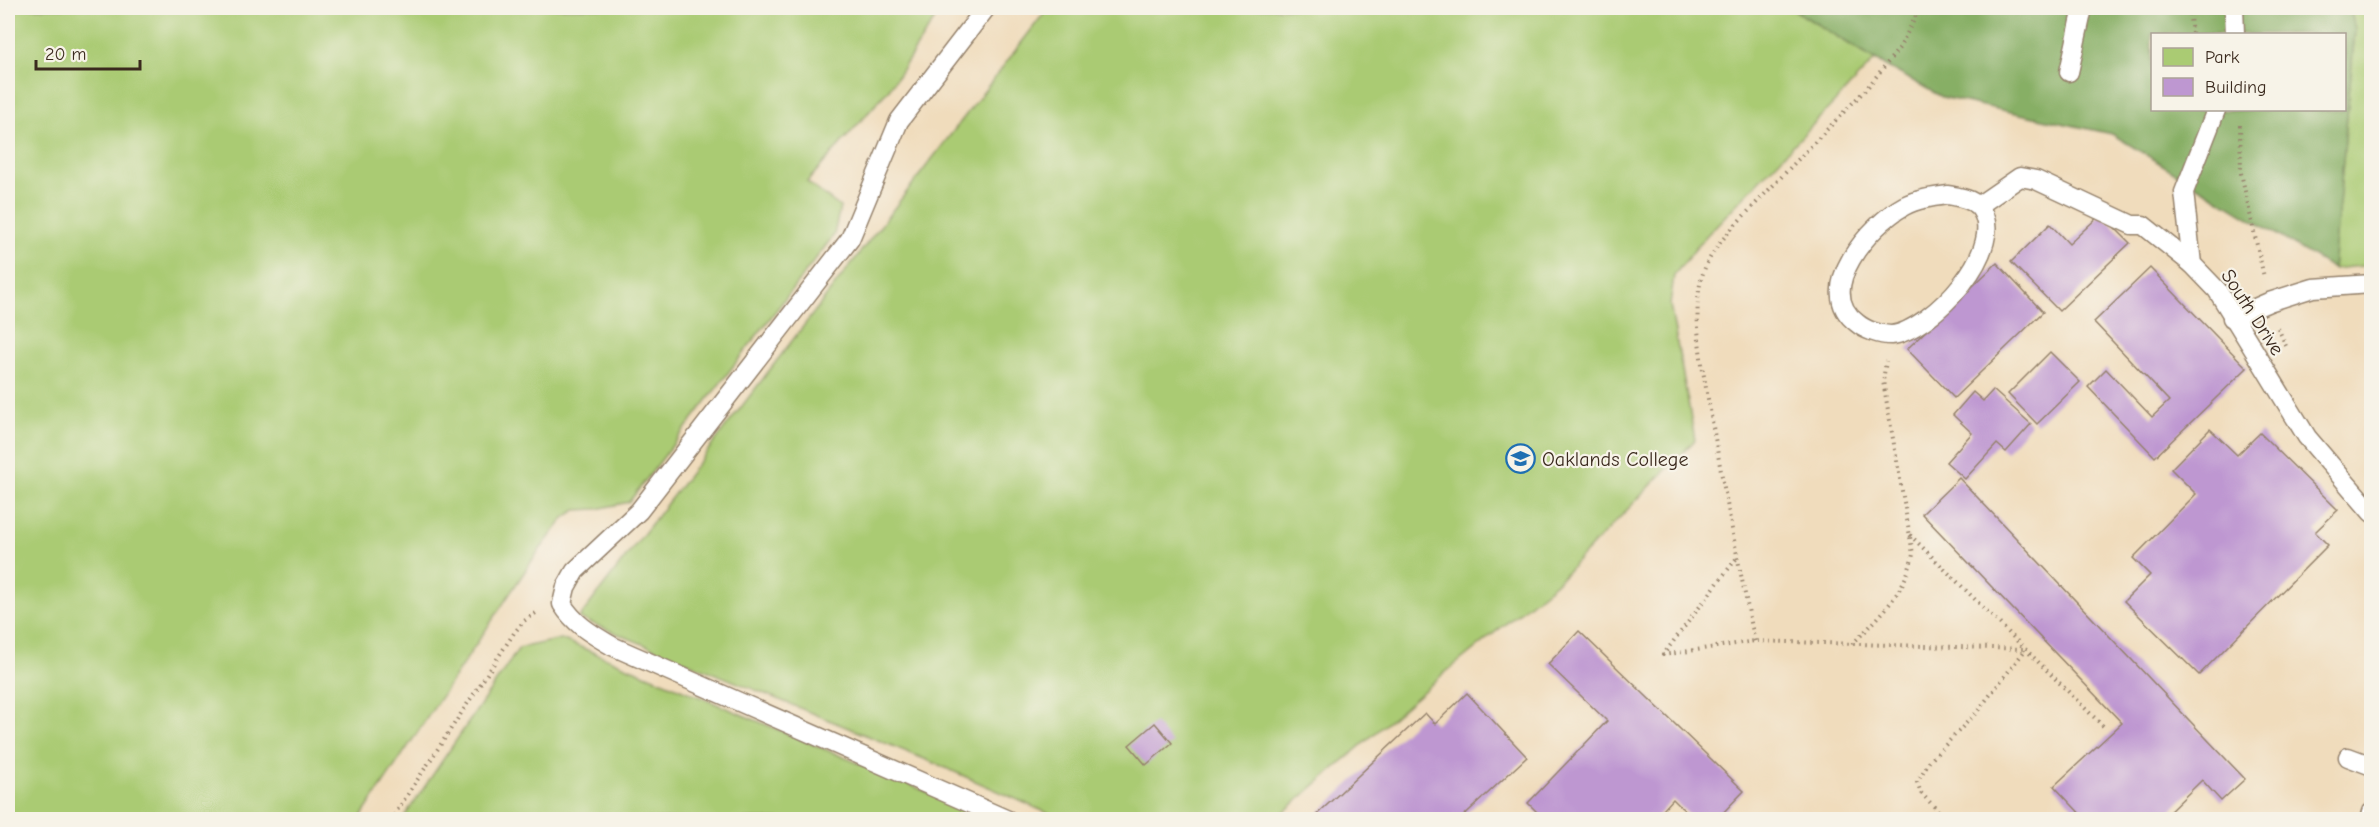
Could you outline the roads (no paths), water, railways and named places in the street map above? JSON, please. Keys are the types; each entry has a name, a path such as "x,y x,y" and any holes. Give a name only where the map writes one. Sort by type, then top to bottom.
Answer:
{"lane":[{"path":"983,8 899,122 850,239 639,511 575,571 566,587 562,604 570,618 583,629 612,646 1008,819"},
{"path":"2069,72 2083,8"},
{"path":"2234,8 2235,33"},
{"name":"South Drive","path":"2216,111 2184,192 2192,264 2217,290 2232,318 2307,437 2372,513"},
{"path":"1978,206 2020,177 2036,180 2132,225 2143,225 2192,264"},
{"path":"1948,195 1965,199 1978,206 1984,220 1986,235 1970,273 1949,299 1929,317 1906,331 1889,335 1866,330 1846,312 1842,297 1842,282 1848,264 1862,241 1883,220 1905,205 1925,198 1948,195"},
{"path":"2232,318 2269,302 2313,288 2372,284"},
{"path":"2348,757 2372,766"},
{"path":"2370,819 2372,812"}],"place":[{"name":"Oaklands College","path":"1521,459"}]}
